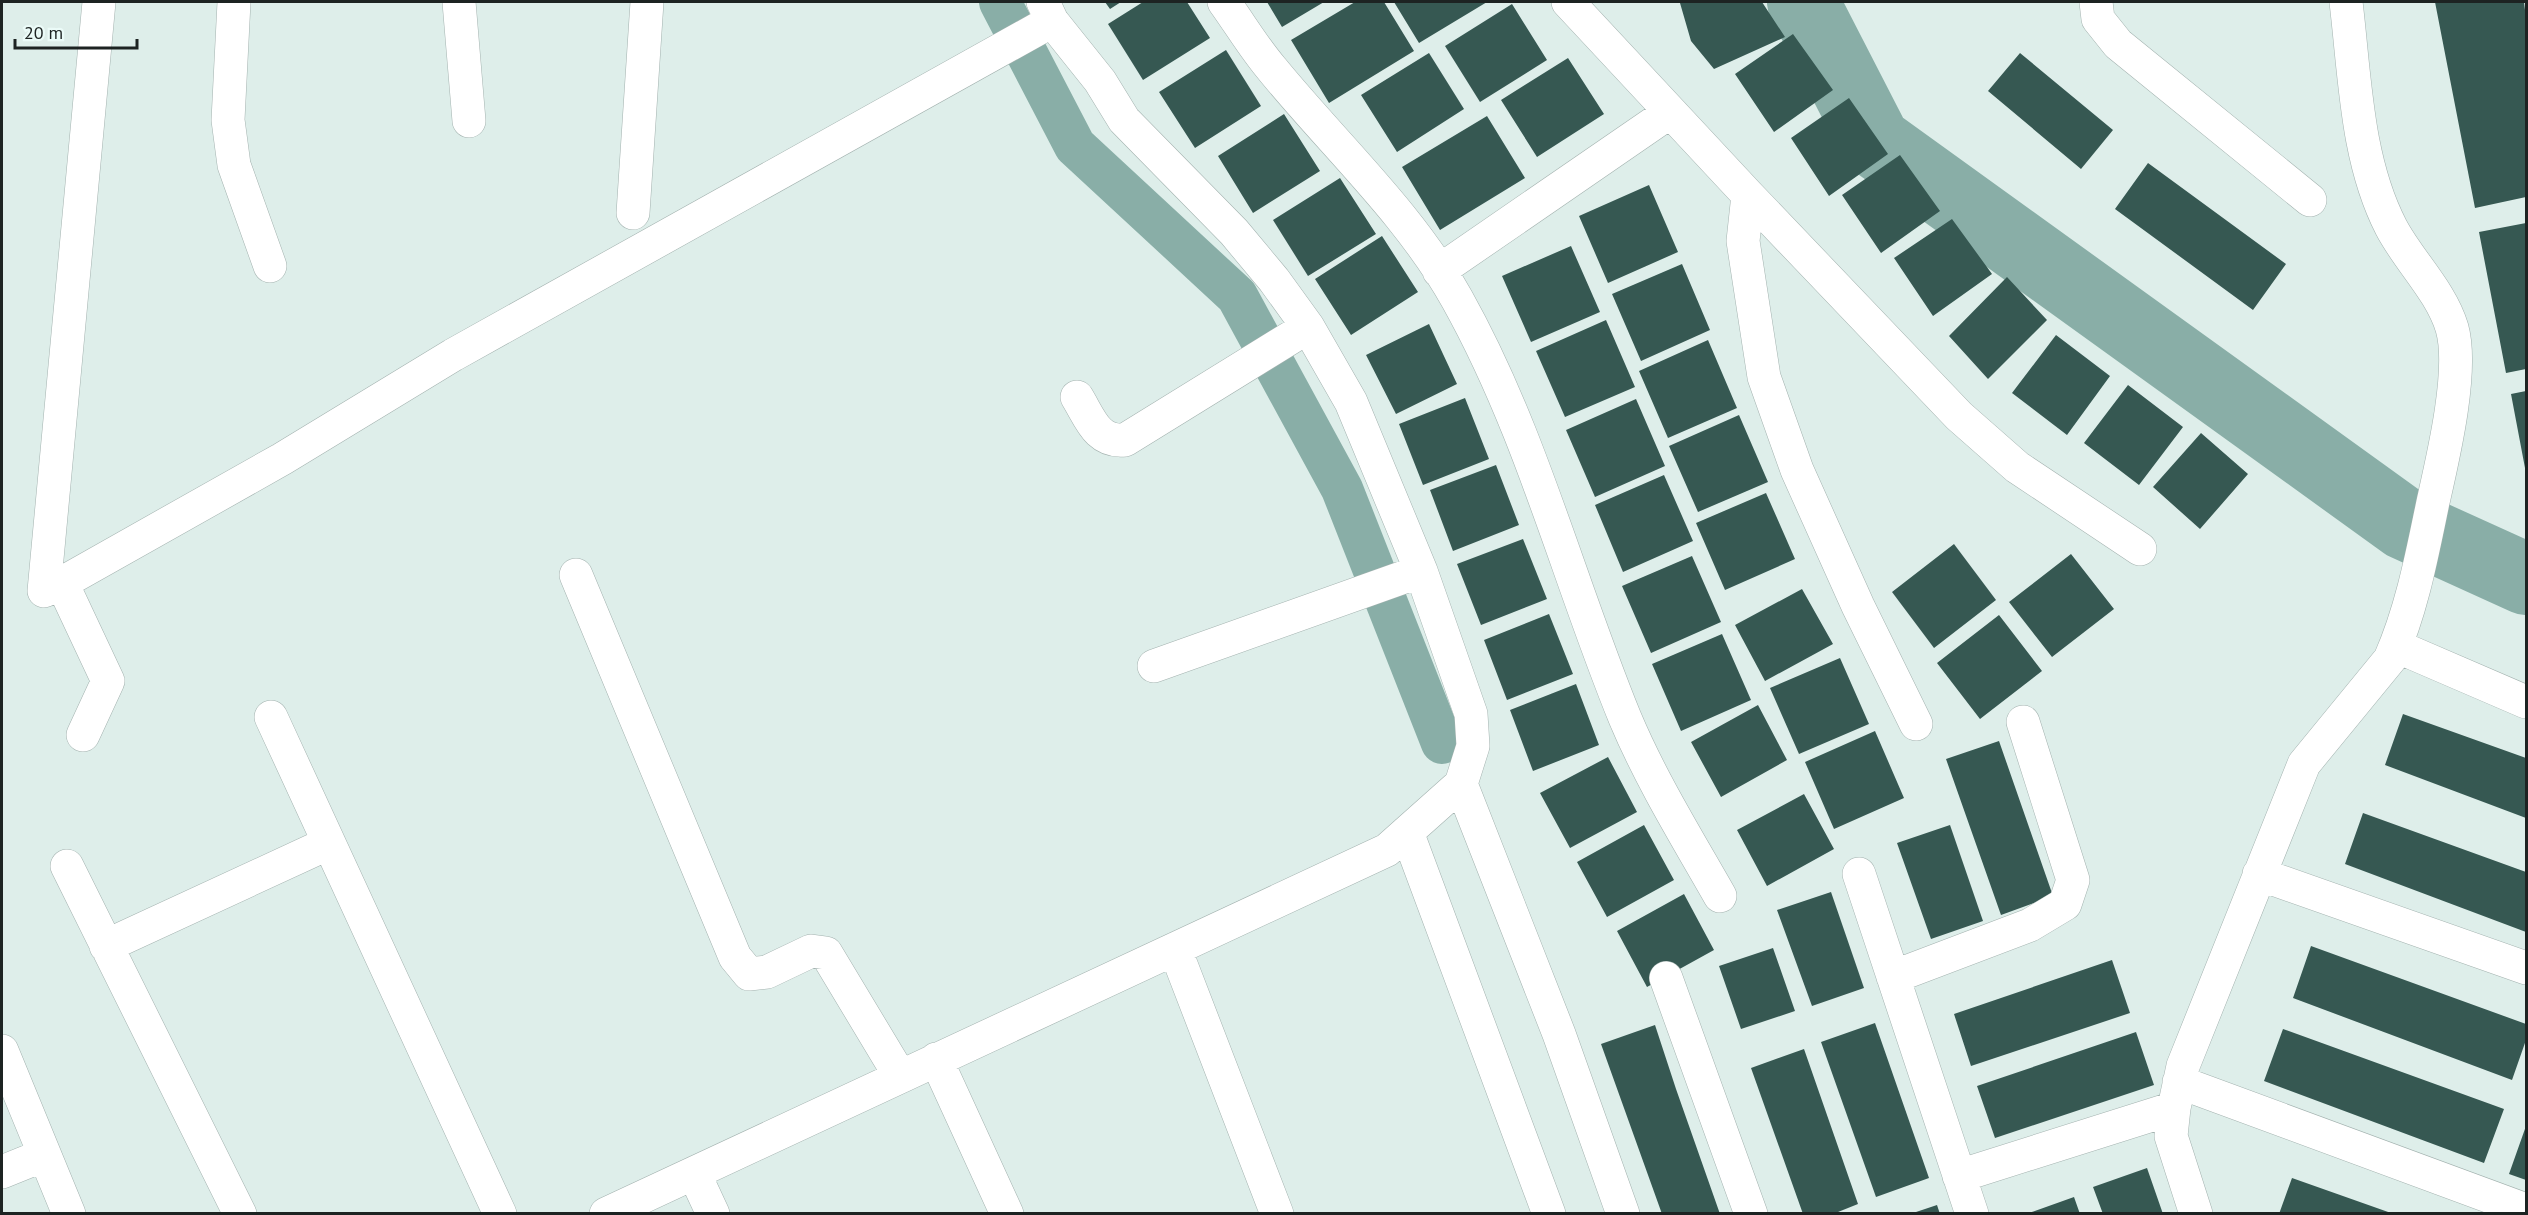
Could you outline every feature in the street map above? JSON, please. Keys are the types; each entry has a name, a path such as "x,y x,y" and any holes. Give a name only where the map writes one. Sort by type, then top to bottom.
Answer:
{"street":[{"path":"99,2 44,591 282,459 453,355 1048,11 1100,81 1124,120 1234,232 1274,280 1308,327 1351,402 1421,571 1471,714 1473,746 1461,784 1388,850 606,1214"},
{"path":"234,2 228,120 234,165 270,266"},
{"path":"459,2 469,121"},
{"path":"633,213 647,2"},
{"path":"1224,2 1270,68 1421,242 1457,299 1500,386 1549,508 1629,727 1646,765 1720,896"},
{"path":"1568,2 1959,416 2017,467 2140,549"},
{"path":"2096,2 2098,19 2118,44 2310,200"},
{"path":"2196,1214 2171,1136 2176,1095 2183,1066 2304,764 2390,659 2396,646 2421,561 2443,459 2455,368 2452,328 2433,290 2391,228 2369,172 2346,2"},
{"path":"1439,272 1670,112"},
{"path":"1748,195 1743,241 1764,377 1797,470 1858,606 1916,724"},
{"path":"1077,397 1102,437 1112,442 1125,440 1308,327"},
{"path":"1154,666 1421,571"},
{"path":"576,575 735,957 749,974 767,972 811,951 826,953 900,1076"},
{"path":"62,583 108,681 83,735"},
{"path":"2396,646 2526,702"},
{"path":"271,717 500,1214"},
{"path":"1893,977 2030,926 2065,904 2073,880 2023,722"},
{"path":"1461,784 1559,1034 1623,1214"},
{"path":"1407,832 1549,1214"},
{"path":"106,946 329,843"},
{"path":"67,866 240,1214"},
{"path":"1859,874 1972,1214"},
{"path":"2259,874 2526,968"},
{"path":"1175,949 1276,1214"},
{"path":"1666,978 1751,1214"},
{"path":"2,1051 69,1214"},
{"path":"936,1059 1007,1214"},
{"path":"1959,1176 2176,1095 2526,1210"},
{"path":"2,1172 44,1155"},
{"path":"694,1173 712,1214"}],"building":[{"path":"1105,2 1121,2 1110,9"},
{"path":"1143,2 1187,2 1210,38 1143,80 1108,24"},
{"path":"1267,2 1324,2 1282,27"},
{"path":"1355,2 1384,2 1414,51 1329,103 1291,40"},
{"path":"1394,2 1487,2 1419,43"},
{"path":"1762,2 1785,37 1714,69 1691,41 1680,3"},
{"path":"2435,2 2524,2 2526,18 2526,197 2475,208"},
{"path":"1512,4 1547,60 1480,102 1445,46"},
{"path":"1793,34 1833,90 1774,132 1735,74"},
{"path":"1226,50 1261,106 1195,148 1159,92"},
{"path":"1429,53 1464,109 1397,152 1361,95"},
{"path":"2020,53 2113,130 2081,169 1988,91"},
{"path":"1568,58 1604,114 1537,157 1501,100"},
{"path":"1849,98 1888,154 1829,196 1791,138"},
{"path":"1284,114 1320,171 1253,213 1218,156"},
{"path":"1487,116 1525,178 1440,230 1402,167"},
{"path":"1900,155 1940,211 1881,253 1842,195"},
{"path":"2148,163 2286,264 2253,310 2115,209"},
{"path":"1340,178 1376,234 1308,276 1273,220"},
{"path":"1649,185 1678,252 1608,283 1579,216"},
{"path":"1952,219 1992,274 1933,316 1894,258"},
{"path":"2526,223 2526,369 2506,373 2479,232"},
{"path":"1382,236 1418,292 1351,335 1315,279"},
{"path":"1571,246 1600,312 1531,342 1502,276"},
{"path":"1682,264 1710,330 1641,361 1612,294"},
{"path":"2007,277 2047,320 1988,379 1949,336"},
{"path":"1606,320 1635,387 1565,417 1536,351"},
{"path":"1429,324 1457,384 1396,414 1366,355"},
{"path":"2056,335 2110,376 2067,435 2012,393"},
{"path":"1708,340 1737,408 1668,438 1639,371"},
{"path":"2128,385 2183,427 2139,485 2084,443"},
{"path":"2526,391 2526,468 2525,468 2511,394"},
{"path":"1465,398 1489,459 1423,485 1399,424"},
{"path":"1636,399 1665,466 1595,497 1566,430"},
{"path":"1739,415 1768,482 1698,512 1669,446"},
{"path":"2201,433 2248,474 2200,529 2153,487"},
{"path":"1496,465 1519,525 1453,551 1430,490"},
{"path":"1664,475 1693,541 1623,572 1595,505"},
{"path":"1766,493 1795,559 1725,590 1696,523"},
{"path":"1523,539 1547,599 1481,625 1457,564"},
{"path":"1954,544 1996,600 1934,648 1892,592"},
{"path":"2071,554 2114,609 2052,657 2009,602"},
{"path":"1692,556 1721,622 1651,653 1622,586"},
{"path":"1802,589 1833,644 1765,681 1735,625"},
{"path":"1549,614 1573,674 1507,700 1484,640"},
{"path":"1999,615 2042,671 1980,719 1937,663"},
{"path":"1722,634 1751,700 1681,731 1652,664"},
{"path":"1840,658 1869,724 1799,754 1770,688"},
{"path":"1576,684 1599,745 1533,771 1510,710"},
{"path":"1758,705 1787,760 1721,797 1691,742"},
{"path":"2403,714 2526,758 2526,818 2385,765"},
{"path":"1875,731 1904,798 1834,829 1805,762"},
{"path":"1999,741 2053,896 2001,915 1946,759"},
{"path":"1608,757 1637,812 1570,848 1540,793"},
{"path":"1804,794 1834,849 1767,886 1737,830"},
{"path":"2363,813 2526,872 2526,932 2345,864"},
{"path":"1644,825 1674,880 1607,917 1577,862"},
{"path":"1950,825 1983,921 1931,939 1897,843"},
{"path":"1831,892 1864,988 1812,1006 1777,910"},
{"path":"1684,894 1714,950 1647,987 1617,931"},
{"path":"2311,946 2526,1024 2526,1040 2512,1080 2293,998"},
{"path":"1773,948 1795,1011 1741,1029 1719,966"},
{"path":"2112,960 2130,1013 1971,1066 1954,1014"},
{"path":"1875,1023 1929,1178 1876,1197 1821,1042"},
{"path":"1655,1025 1720,1214 1662,1214 1601,1044"},
{"path":"2283,1029 2504,1109 2484,1163 2264,1081"},
{"path":"2136,1032 2154,1085 1995,1138 1977,1086"},
{"path":"1804,1049 1858,1204 1833,1214 1803,1214 1751,1068"},
{"path":"2526,1126 2526,1180 2509,1174"},
{"path":"2147,1168 2163,1214 2103,1214 2093,1187"},
{"path":"2292,1178 2391,1213 2279,1214"},
{"path":"2074,1197 2080,1214 2029,1214 2029,1213"},
{"path":"1937,1205 1940,1214 1913,1214 1913,1213"}],"waterway":[{"path":"1000,2 1075,146 1237,296 1342,489 1442,743"},
{"path":"1803,2 1875,142 2405,524 2526,579"}]}
